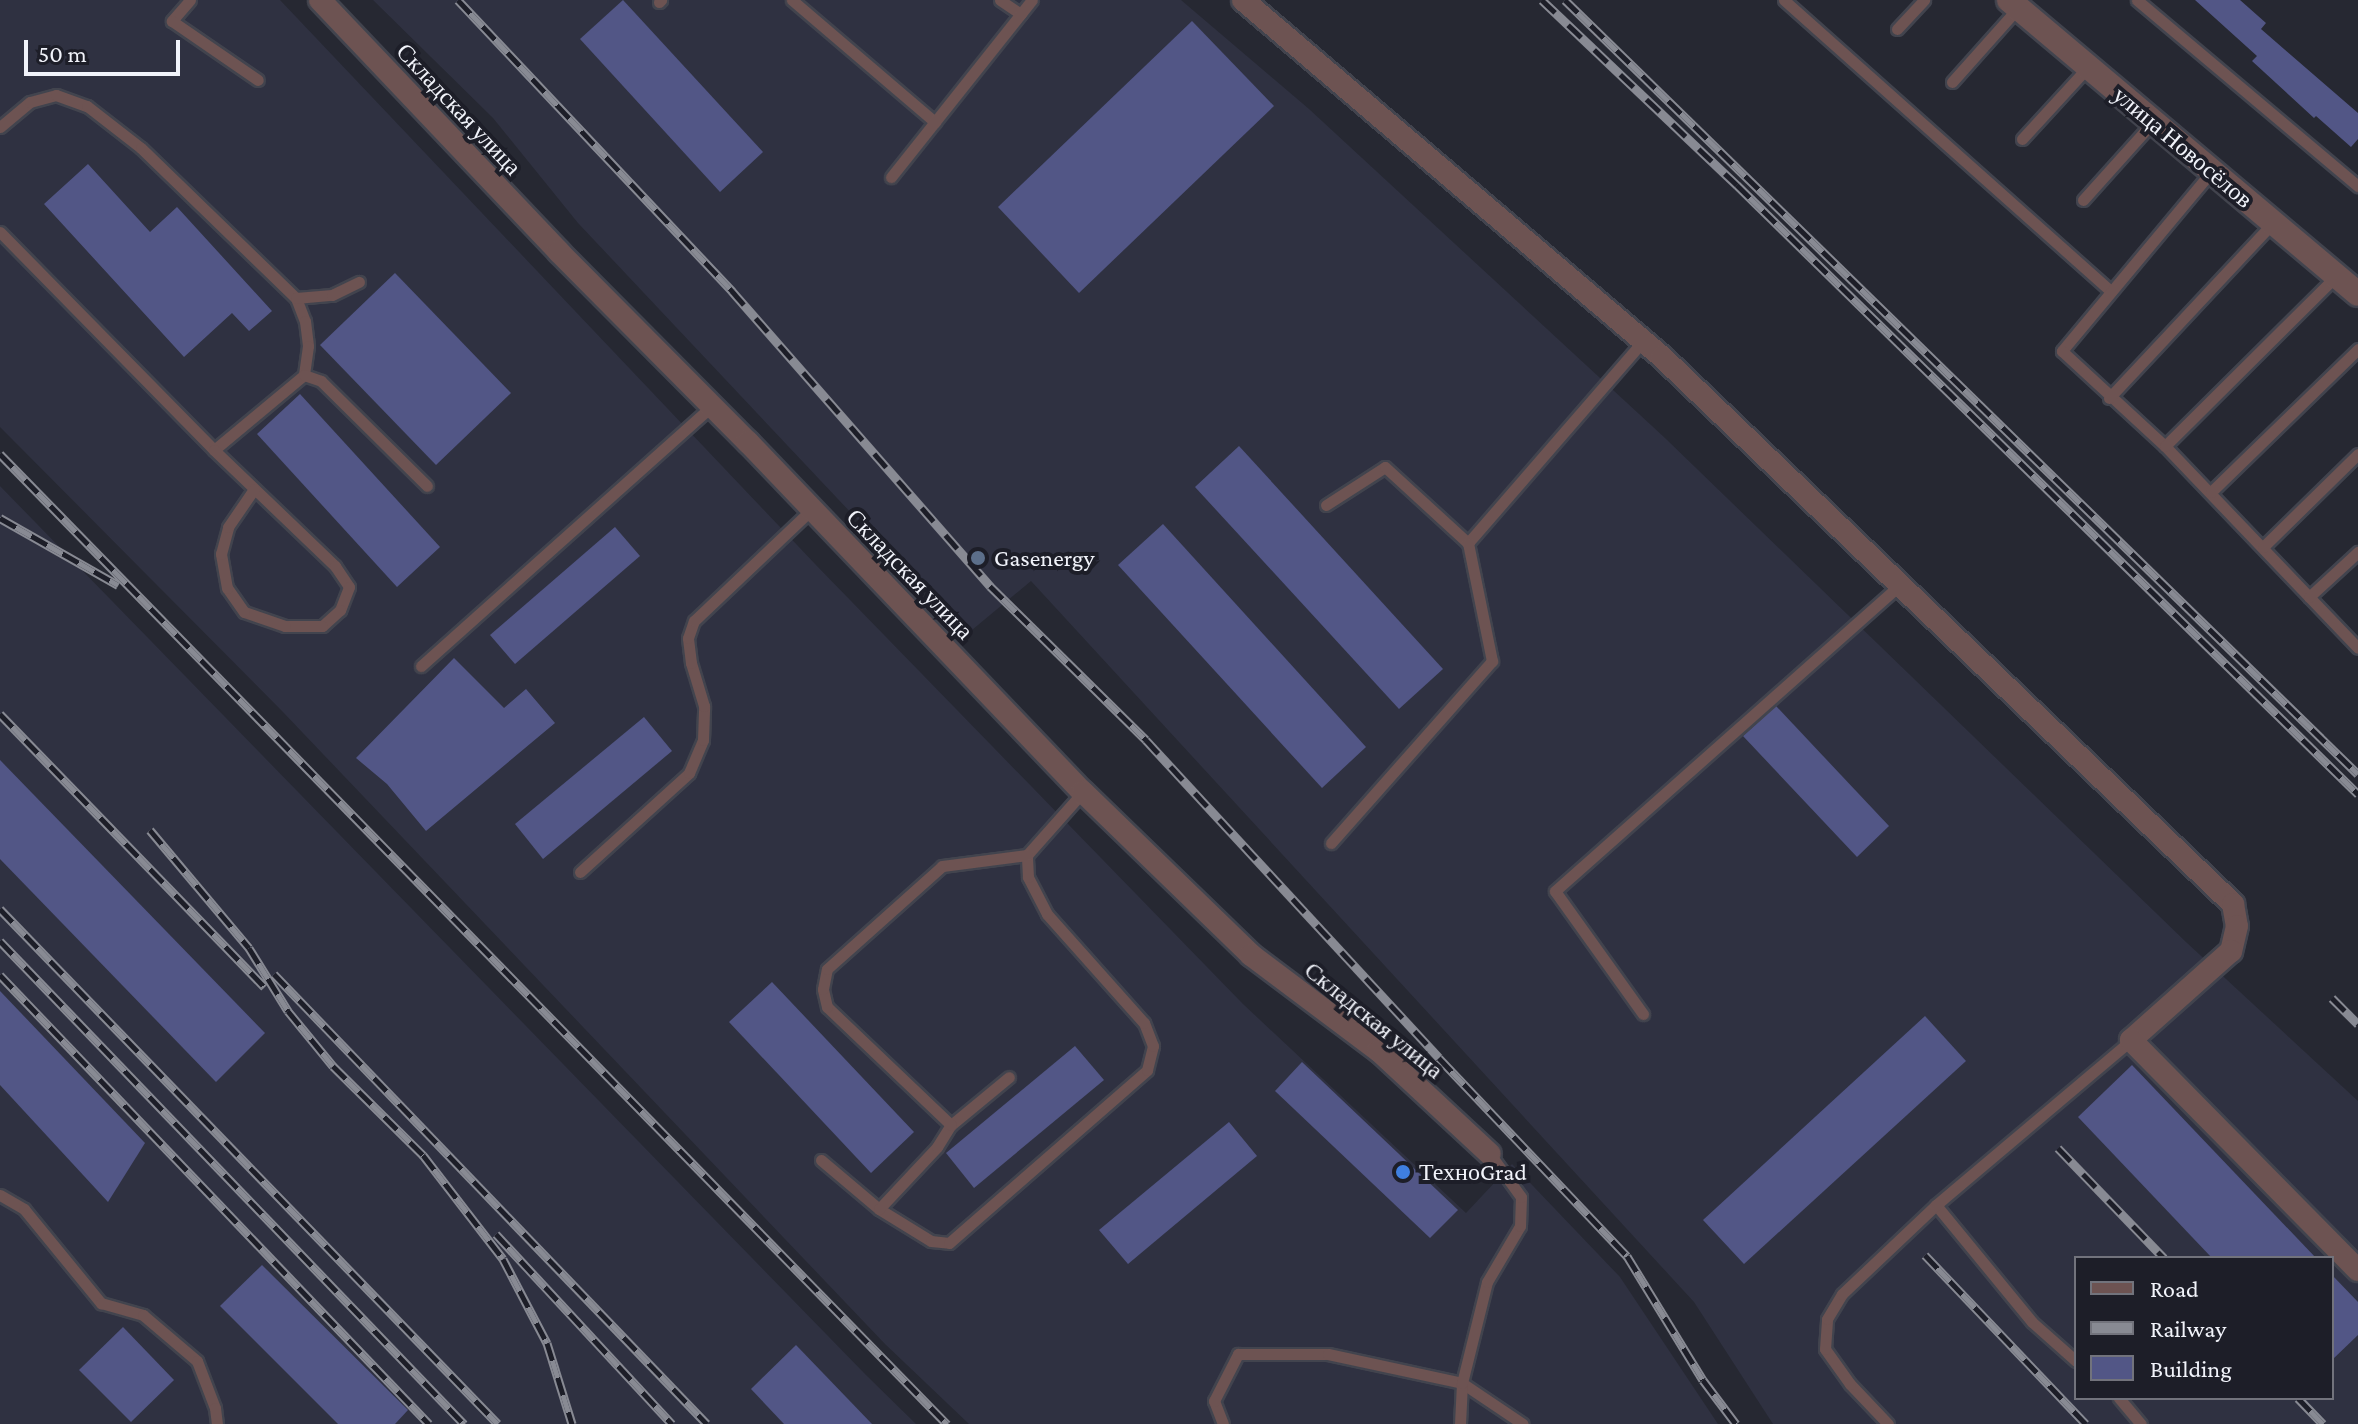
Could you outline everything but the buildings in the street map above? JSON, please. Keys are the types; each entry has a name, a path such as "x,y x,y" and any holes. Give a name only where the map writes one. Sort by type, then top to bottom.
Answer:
{"street":[{"name":"Складская улица","path":"320,0 559,252 713,405 1083,792 1251,955 1379,1051 1490,1154"},
{"path":"1243,0 1643,341 2233,904 2237,926 2231,951 2131,1040 2358,1270"},
{"name":"улица Новосёлов","path":"2014,4 2358,294"}],"lane":[{"path":"190,0 172,21 258,80"},
{"path":"792,0 935,122"},
{"path":"1000,0 1021,14"},
{"path":"891,177 1032,0"},
{"path":"1784,0 2111,291"},
{"path":"1897,29 1924,0"},
{"path":"2137,0 2358,186"},
{"path":"1952,82 2014,4"},
{"path":"2022,139 2088,67"},
{"path":"0,127 30,102 56,95 87,106 141,148 296,298 305,321 308,346 304,375 214,450"},
{"path":"2083,200 2153,122"},
{"path":"2211,172 2062,351 2109,398 2165,446 2356,644"},
{"path":"2109,398 2273,223"},
{"path":"0,232 214,450 335,566 349,587 340,610 322,626 285,626 244,612 227,588 221,554 228,527 254,489"},
{"path":"2165,446 2336,276"},
{"path":"296,298 332,295 359,282"},
{"path":"1468,543 1643,341"},
{"path":"2211,492 2358,349"},
{"path":"304,375 321,381 427,486"},
{"path":"421,666 713,405"},
{"path":"2263,547 2358,454"},
{"path":"1326,505 1385,467 1468,543 1492,661 1331,843"},
{"path":"580,872 689,773 703,740 704,706 688,638 694,621 812,509"},
{"path":"2309,597 2358,552"},
{"path":"1643,1014 1555,891 1900,585"},
{"path":"951,1125 827,1007 823,989 827,969 942,866 1027,855 1083,792"},
{"path":"821,1160 879,1209 931,1241 949,1243 1147,1070 1153,1046 1144,1023 1047,914 1028,877 1027,855"},
{"path":"1888,1424 1850,1384 1825,1349 1827,1319 1842,1294 1936,1205 2131,1040"},
{"path":"879,1209 937,1147 951,1125 1009,1077"},
{"path":"1460,1424 1462,1383 1487,1282 1520,1226 1521,1197 1490,1154"},
{"path":"0,1195 24,1209 101,1303 143,1315 197,1361 215,1408 217,1424"},
{"path":"1936,1205 2032,1322 2074,1359"},
{"path":"1223,1424 1214,1401 1238,1354 1328,1354 1462,1383 1523,1424"},
{"path":"2121,1400 2141,1424"}],"shaded area":[{"path":"0,0 280,0 816,565 1243,1004 1466,1213 1512,1164 1620,1277 1718,1424 969,1424 885,1344 282,711 0,427"},
{"path":"373,0 1181,0 1309,109 1665,438 2186,942 2358,1101 2358,1424 1773,1424 1694,1302 1031,581 966,635 578,223 493,118"},
{"path":"0,486 866,1375 916,1424 0,1424"}],"railway":[{"path":"458,0 732,291 990,586 1146,740 1439,1058 1627,1256 1703,1380 1736,1424"},
{"path":"1542,0 1737,185 2358,794"},
{"path":"1565,0 2358,774"},
{"path":"0,454 947,1424"},
{"path":"0,518 118,585"},
{"path":"0,714 265,987"},
{"path":"150,830 249,948 288,1011 333,1066 423,1155 503,1259 547,1343 572,1424"},
{"path":"0,909 498,1424"},
{"path":"0,941 464,1424"},
{"path":"274,974 707,1424"},
{"path":"0,975 429,1424"},
{"path":"2332,998 2358,1024"},
{"path":"2058,1148 2162,1256"},
{"path":"496,1234 672,1424"},
{"path":"1925,1255 2086,1424"},
{"path":"2300,1400 2323,1424"}],"place":[{"name":"Gasenergy","path":"978,558"},
{"name":"ТехноGrad","path":"1403,1172"}]}
